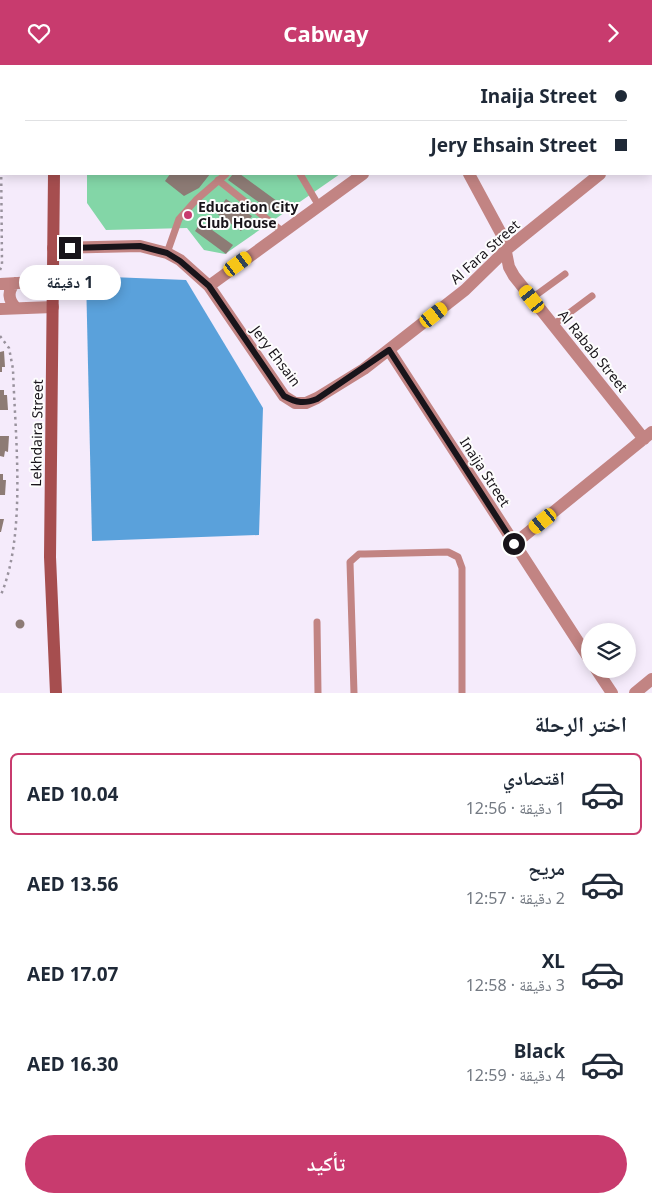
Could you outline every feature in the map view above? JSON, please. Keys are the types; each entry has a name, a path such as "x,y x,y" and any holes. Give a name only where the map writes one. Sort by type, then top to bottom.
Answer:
{"street":[{"name":"Lekhdaira Street","path":"54,175 50,557 56,693"},
{"path":"209,286 282,231 362,175"},
{"name":"Al Rabab Street","path":"470,175 503,237 507,249 509,267 553,325 648,435"},
{"name":"Al Fara Street","path":"364,369 465,290 585,178"},
{"name":"Jery Ehsain","path":"53,248 140,246 167,253 190,268 209,286 284,396 295,403 306,403 317,399 364,369"},
{"path":"0,283 52,281"},
{"path":"15,283 9,293 12,304 16,308"},
{"path":"0,309 53,307"},
{"name":"Inaija Street","path":"389,350 581,646"},
{"path":"514,544 648,435"},
{"path":"602,678 612,693"},
{"path":"635,693 652,679"}],"lane":[{"path":"167,253 179,219 225,175"},
{"path":"301,175 319,206"},
{"path":"218,180 282,231"},
{"path":"532,299 565,274"},
{"path":"553,325 592,296"},
{"path":"354,693 350,562 359,554 364,553 448,552 458,557 462,568 462,693"},
{"path":"317,622 318,693"}],"path":[{"path":"0,270 2,265 1,175"},
{"path":"0,336 9,348 13,369 17,501 9,577 0,597"}],"green space":[{"name":"Education City Club House","path":"87,175 339,175 225,254 204,250 187,228 106,230 87,203"}],"water":[{"path":"86,276 186,280 263,408 259,535 92,541"}],"building":[{"path":"169,175 209,175 199,188 184,196 165,181"},
{"path":"232,175 241,175 281,204 275,214 228,180"},
{"path":"226,199 252,216 241,231 216,213"},
{"path":"201,222 233,245 226,254 195,231"},
{"path":"4,351 5,367 2,367 2,372 0,372 0,352"},
{"path":"0,390 4,390 4,395 7,395 8,410 0,410"},
{"path":"0,436 9,436 8,452 5,451 4,457 0,456"},
{"path":"0,474 3,474 3,480 6,480 5,495 0,495"},
{"path":"0,519 4,519 1,532 0,532"},
{"path":"20,619 25,624 20,629 15,624"}],"place":[{"name":"Education City Club House","path":"188,215"}],"route":[{"path":"70,248 140,246 167,253 180,261 209,286 284,396 295,403 306,403 317,399 364,369 389,350 514,544"}]}
